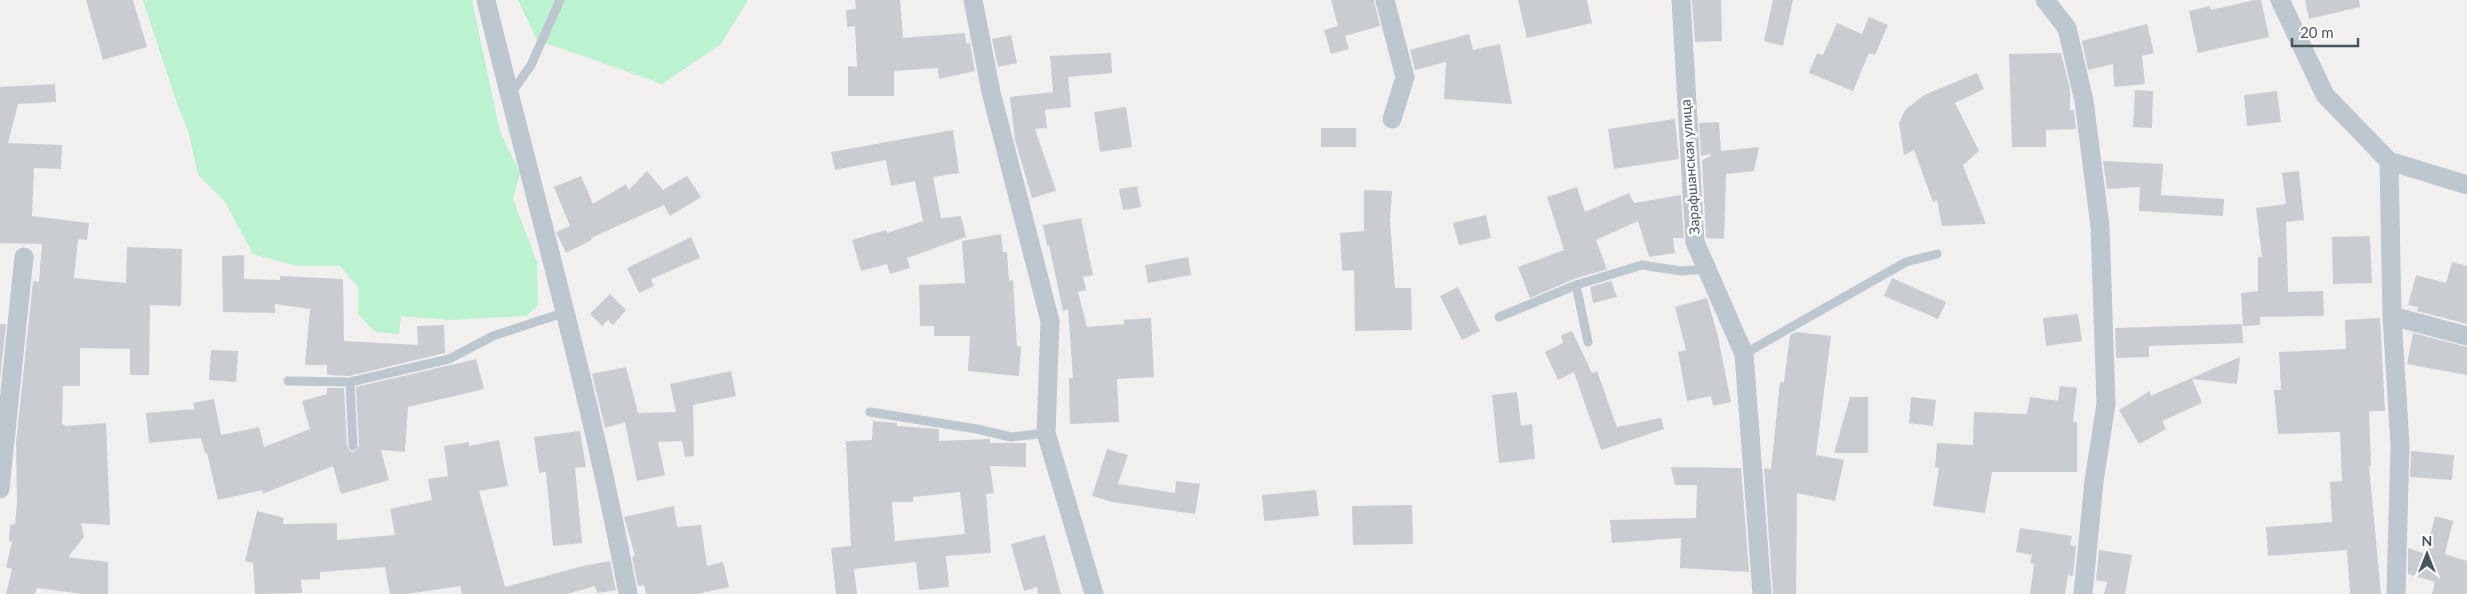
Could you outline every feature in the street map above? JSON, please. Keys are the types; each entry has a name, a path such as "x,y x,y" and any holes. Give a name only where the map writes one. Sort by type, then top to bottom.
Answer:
{"street":[{"path":"486,0 509,96 566,312 620,544 627,594"},
{"path":"973,0 991,92 1050,321 1046,433 1094,594"},
{"path":"1385,0 1405,77 1392,119"},
{"name":"Зарафшанская улица","path":"1680,0 1695,242 1744,354 1762,594"},
{"path":"2045,0 2067,28 2084,101 2100,226 2106,404 2094,481 2083,594"},
{"path":"2280,0 2325,95 2389,161 2467,186"},
{"path":"2389,161 2392,316 2400,445 2396,594"},
{"path":"0,489 24,257"},
{"path":"2392,316 2467,336"}],"lane":[{"path":"509,96 531,65 560,0"},
{"path":"1744,354 1906,262 1937,254"},
{"path":"1499,317 1576,285 1642,265 1681,271 1707,269"},
{"path":"1576,285 1588,342"},
{"path":"288,381 350,382 449,359 493,336 566,312"},
{"path":"350,382 353,446"},
{"path":"870,412 977,428 1011,437 1046,433"}],"green space":[{"path":"143,0 472,0 500,132 520,173 513,199 537,262 538,305 526,316 450,320 401,316 399,334 375,332 358,314 358,287 340,266 296,266 253,254 224,200 198,175 189,134 174,95"},
{"path":"518,0 748,0 721,44 662,84 537,40"}],"building":[{"path":"86,0 133,0 147,47 103,60"},
{"path":"855,0 900,0 903,38 965,33 966,44 970,43 975,71 939,79 938,68 894,71 894,96 848,96 848,66 857,67 855,26 847,27 846,10 856,9"},
{"path":"1331,0 1374,0 1380,26 1345,36 1349,49 1331,54 1324,30 1338,26"},
{"path":"1518,0 1587,0 1592,23 1527,38"},
{"path":"1692,0 1721,0 1722,41 1695,42"},
{"path":"1773,0 1793,0 1783,46 1764,41"},
{"path":"2261,0 2269,37 2198,53 2189,11 2210,6 2211,10"},
{"path":"2305,0 2359,0 2360,7 2309,19"},
{"path":"1869,17 1888,25 1875,55 1869,53 1853,91 1809,73 1817,53 1823,55 1837,23 1862,34"},
{"path":"2147,24 2154,53 2142,56 2145,84 2114,87 2113,64 2088,70 2082,41"},
{"path":"1469,34 1473,50 1500,44 1512,104 1444,99 1446,62 1415,70 1410,50"},
{"path":"1011,35 1017,63 998,67 992,39"},
{"path":"1111,53 1112,73 1068,77 1071,107 1045,110 1047,128 1035,129 1056,191 1032,198 1015,140 1010,97 1053,92 1050,56"},
{"path":"2061,53 2070,89 2070,110 2074,110 2076,129 2046,130 2046,147 2012,147 2009,54"},
{"path":"1977,73 1984,89 1955,103 1979,151 1963,165 1986,224 1942,226 1937,200 1933,202 1914,150 1904,155 1899,123 1905,110 1924,95"},
{"path":"55,84 56,102 18,104 8,143 62,145 61,169 34,168 32,216 89,223 87,240 78,239 74,278 126,283 127,247 182,249 181,306 150,305 149,375 130,375 130,349 80,348 80,386 63,386 62,424 66,426 106,423 110,525 81,523 84,537 68,557 108,562 108,594 82,594 37,588 35,594 6,594 12,569 6,567 12,542 9,541 10,525 15,524 17,502 16,443 33,281 39,282 42,244 0,243 0,87"},
{"path":"2135,90 2153,91 2152,128 2133,127"},
{"path":"2277,91 2281,122 2247,126 2244,95"},
{"path":"1126,107 1132,147 1100,152 1094,112"},
{"path":"1675,119 1679,159 1614,169 1608,129"},
{"path":"1719,122 1721,151 1759,147 1754,171 1726,174 1724,239 1706,238 1702,160 1711,156 1710,154 1701,156 1699,123"},
{"path":"1321,128 1356,128 1356,147 1321,147"},
{"path":"953,130 959,173 933,177 941,218 961,216 966,237 907,258 910,268 890,274 887,264 861,271 852,240 886,230 887,233 923,221 915,181 891,186 886,160 835,170 831,152"},
{"path":"2103,161 2163,164 2161,195 2224,199 2223,216 2139,211 2140,187 2107,189"},
{"path":"647,171 663,190 687,176 701,197 670,216 664,205 591,238 592,240 566,253 556,232 570,226 554,187 581,176 593,204 626,184 629,190"},
{"path":"2299,171 2304,220 2286,222 2288,292 2323,291 2324,316 2260,317 2260,325 2243,326 2241,293 2258,291 2258,257 2262,257 2256,208 2286,204 2282,173"},
{"path":"1137,186 1141,207 1123,210 1119,189"},
{"path":"1577,187 1585,212 1629,193 1634,203 1681,195 1684,238 1673,238 1675,253 1649,257 1638,221 1596,240 1607,269 1574,279 1530,298 1518,267 1564,250 1547,197"},
{"path":"1364,190 1392,191 1390,220 1395,288 1411,288 1412,330 1355,331 1354,270 1342,271 1340,233 1364,231"},
{"path":"1486,215 1491,238 1459,245 1453,223"},
{"path":"1081,218 1093,275 1083,277 1086,290 1078,292 1087,327 1124,324 1124,320 1151,318 1154,377 1117,379 1119,422 1070,424 1069,378 1073,378 1068,309 1063,311 1043,225"},
{"path":"1001,234 1003,252 1007,252 1009,281 1013,280 1017,346 1021,347 1019,376 968,371 970,336 934,336 934,326 920,326 919,285 965,283 962,241"},
{"path":"2370,236 2372,283 2333,284 2332,237"},
{"path":"691,237 700,258 651,279 654,286 639,293 627,268"},
{"path":"244,255 244,279 280,280 280,276 343,279 344,341 418,345 417,326 444,325 445,353 349,376 327,375 327,365 305,365 310,309 275,304 275,313 223,312 222,256"},
{"path":"1188,257 1191,275 1148,283 1145,265"},
{"path":"2452,262 2467,266 2467,324 2417,311 2418,307 2408,305 2416,275 2446,283"},
{"path":"1892,278 1946,302 1938,319 1884,296"},
{"path":"1611,281 1617,297 1593,303 1590,287"},
{"path":"1458,287 1480,331 1462,340 1440,296"},
{"path":"610,294 626,310 613,325 608,320 602,326 590,314"},
{"path":"1707,298 1718,336 1731,402 1713,406 1711,396 1687,401 1678,352 1686,350 1675,307"},
{"path":"2078,314 2082,341 2046,346 2043,318"},
{"path":"2380,318 2385,411 2369,411 2371,465 2369,466 2381,594 2350,594 2347,550 2268,556 2266,527 2332,522 2330,482 2342,481 2340,432 2278,434 2274,390 2281,390 2279,352 2346,349 2345,320"},
{"path":"0,324 6,324 0,380"},
{"path":"2242,324 2243,343 2149,346 2149,357 2116,358 2115,328"},
{"path":"1572,331 1592,373 1597,371 1617,427 1661,418 1664,429 1601,450 1574,372 1558,380 1545,352 1563,343 1561,335"},
{"path":"1796,332 1831,336 1816,455 1844,460 1835,501 1797,493 1796,594 1773,594 1764,468 1771,469 1780,382 1784,382 1790,335"},
{"path":"2413,333 2467,347 2467,375 2407,364"},
{"path":"211,350 238,351 236,382 209,380"},
{"path":"2240,357 2237,384 2192,379 2202,403 2162,421 2166,429 2139,444 2119,410 2150,391 2150,396"},
{"path":"476,359 484,389 408,407 405,452 381,450 389,480 341,494 333,466 262,494 263,490 218,500 207,453 205,453 201,438 149,443 146,413 195,409 193,403 214,399 221,435 259,427 264,447 310,429 302,401 327,394 327,388 344,388 347,446 350,451 354,452 359,446 356,387"},
{"path":"626,367 638,413 676,412 670,384 731,371 736,396 693,405 694,456 685,457 682,441 658,442 665,475 637,481 625,422 605,428 592,374"},
{"path":"2060,386 2077,388 2073,422 2077,422 2077,472 1992,472 1985,513 1933,506 1939,468 1935,468 1937,443 1973,445 1974,412 2027,414 2030,397 2058,401"},
{"path":"1517,392 1521,426 1532,424 1535,459 1499,463 1492,395"},
{"path":"1850,397 1868,397 1868,453 1834,453"},
{"path":"1911,397 1936,400 1933,426 1909,423"},
{"path":"873,421 897,423 897,426 939,429 939,441 990,439 990,443 1026,443 1026,467 990,466 994,493 986,494 991,553 946,556 949,587 919,590 916,562 854,569 857,594 836,594 831,548 851,546 846,441 872,440","holes":["960,492 965,534 895,541 892,502 913,502 913,497"]},
{"path":"580,431 586,467 575,468 582,543 553,546 546,472 539,473 534,437"},
{"path":"499,440 508,486 479,491 505,587 583,566 610,561 616,590 597,593 595,586 567,594 462,594 460,586 407,594 390,594 385,567 320,572 320,579 301,580 302,593 255,594 253,563 245,561 257,511 284,518 283,524 337,523 337,540 395,535 390,509 432,500 428,479 448,476 444,446 469,442 469,446"},
{"path":"1107,449 1128,455 1118,484 1175,493 1176,481 1200,484 1195,514 1112,502 1092,496"},
{"path":"2411,451 2454,455 2452,480 2410,477"},
{"path":"1671,467 1741,468 1749,572 1680,568 1681,538 1612,543 1610,520 1696,518 1697,485 1675,485"},
{"path":"1316,490 1319,516 1264,521 1262,495"},
{"path":"1412,505 1413,544 1353,545 1352,506"},
{"path":"674,506 677,527 701,525 707,566 723,562 729,587 697,594 646,594 644,585 638,586 632,557 635,556 624,517"},
{"path":"2435,516 2453,521 2445,554 2467,561 2467,594 2432,594 2435,582 2408,574 2408,548 2426,554"},
{"path":"2020,528 2072,536 2070,545 2076,546 2073,576 2068,575 2065,594 2030,594 2034,564 2030,563 2032,555 2016,552"},
{"path":"1045,535 1061,594 1038,594 1037,587 1024,591 1011,544"},
{"path":"2099,550 2132,555 2125,594 2104,594 2107,582 2096,580"}]}
